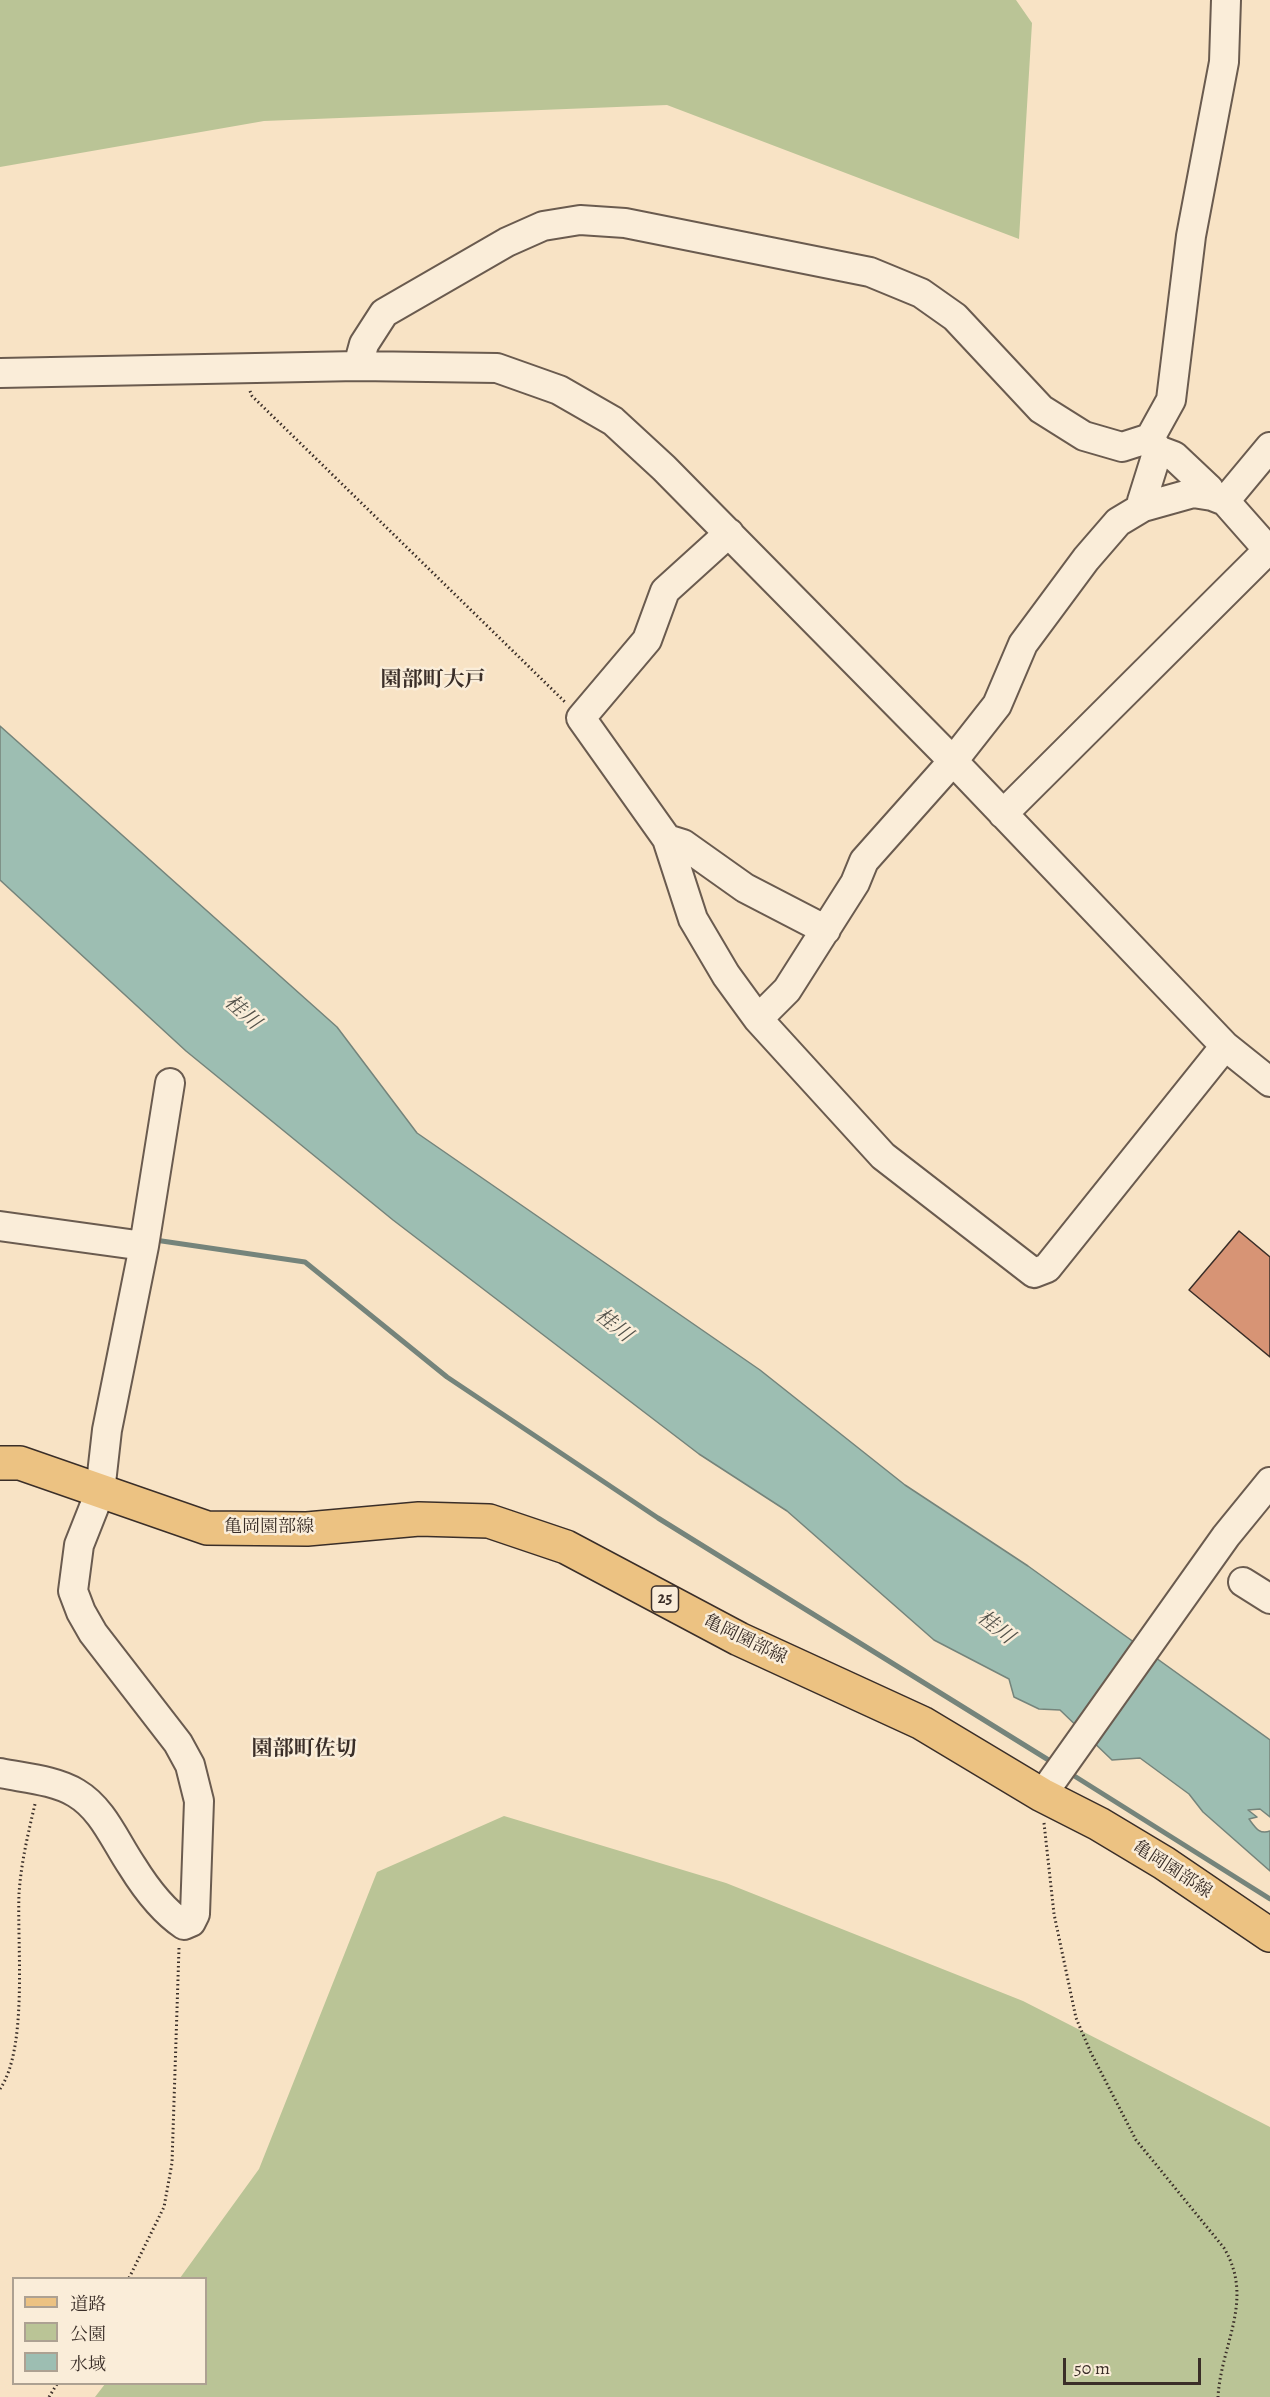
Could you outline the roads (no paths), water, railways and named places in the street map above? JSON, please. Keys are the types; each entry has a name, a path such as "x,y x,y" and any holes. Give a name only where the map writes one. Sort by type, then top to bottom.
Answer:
{"main road":[{"name":"亀岡園部線","path":"0,1463 20,1463 207,1528 307,1529 419,1519 489,1521 566,1547 739,1639 922,1723 1045,1791 1164,1863 1270,1935"}],"street":[{"path":"1143,507 1142,501 1154,444 1171,400 1191,236 1224,62 1226,0"},
{"path":"358,366 364,344 384,313 507,242 543,226 561,223 580,220 625,223 870,272 921,293 955,317 1041,409 1084,436 1122,447 1154,444 1174,456 1269,551 1003,814"},
{"path":"0,373 358,366 497,368 559,390 613,421 729,533 953,761 1226,1046 1270,1082"},
{"path":"1218,499 1270,447"},
{"path":"758,1019 787,990 855,883 864,861 953,761 997,705 1023,644 1086,560 1118,522 1143,507 1193,493 1218,499"},
{"path":"729,533 665,591 647,640 581,718 667,839 693,919 726,975 758,1019 883,1155 1034,1273 1047,1268 1226,1046"},
{"path":"667,839 682,844 745,888 826,930"},
{"path":"0,1773 74,1791 87,1800 99,1813 132,1868 171,1916 183,1925 191,1922 195,1914 199,1801 190,1765 178,1743 93,1633 81,1612 73,1591 79,1545 100,1492 107,1430 144,1246 170,1083"},
{"path":"0,1226 144,1246"},
{"path":"1045,1791 1226,1536 1270,1482"},
{"path":"1243,1582 1270,1599"}],"water":[{"name":"桂川","path":"0,726 337,1027 417,1133 760,1370 905,1485 1028,1566 1270,1740 1270,1817 1260,1809 1248,1810 1257,1817 1249,1819 1255,1827 1263,1832 1270,1831 1270,1871 1203,1812 1189,1794 1140,1758 1112,1760 1060,1710 1039,1709 1014,1697 1009,1679 934,1640 787,1511 699,1454 393,1220 186,1051 0,880"}],"waterway":[{"path":"155,1240 305,1262 447,1377 658,1518 1055,1764"},
{"path":"1068,1772 1270,1899"}],"district":[{"name":"園部町大戸","path":"433,681"},
{"name":"園部町佐切","path":"304,1750"}]}
